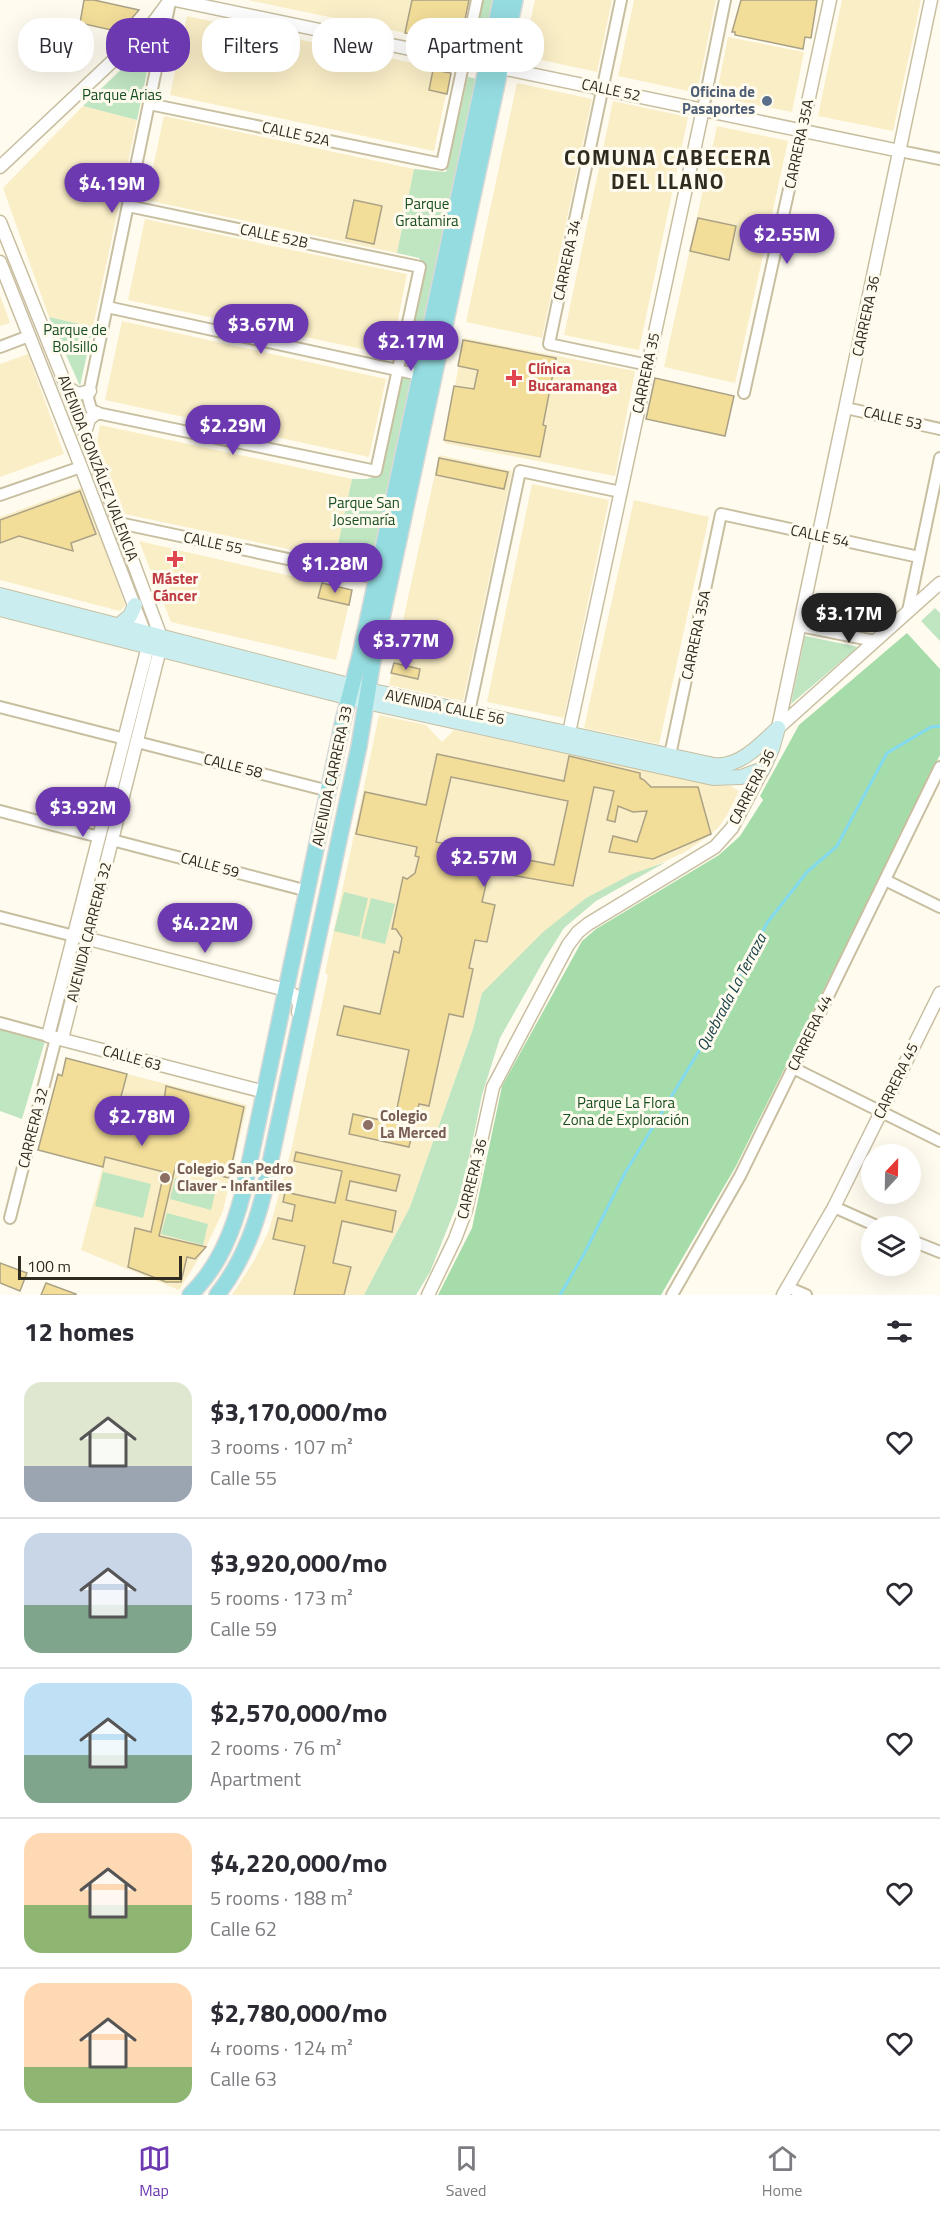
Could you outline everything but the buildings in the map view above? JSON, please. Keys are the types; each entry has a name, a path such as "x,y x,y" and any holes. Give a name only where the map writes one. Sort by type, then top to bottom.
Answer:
{"main road":[{"name":"AVENIDA CARRERA 33","path":"499,18 501,0"},
{"name":"AVENIDA CARRERA 33","path":"509,18 515,0"},
{"name":"AVENIDA CARRERA 33","path":"190,1295 212,1269 233,1227 243,1193 420,375 493,72"},
{"name":"AVENIDA CARRERA 33","path":"216,1295 235,1268 255,1222 290,1070 359,746 367,696 493,72"},
{"name":"AVENIDA CALLE 56","path":"0,595 118,626 153,641"},
{"path":"118,626 128,618 135,605"},
{"name":"AVENIDA CALLE 56","path":"0,609 153,641 367,696 568,740 670,755 714,765 726,765 750,753 778,728"},
{"name":"AVENIDA CALLE 56","path":"367,696 469,712 718,778 741,777 763,769"},
{"name":"CARRERA 36","path":"763,769 778,728"}],"street":[{"path":"170,0 89,405 96,413 376,471 397,370"},
{"path":"0,167 153,23 170,0"},
{"name":"CALLE 52","path":"175,0 406,47"},
{"path":"473,18 477,0"},
{"name":"CARRERA 34","path":"621,0 549,344 648,365"},
{"name":"CARRERA 35","path":"568,740 725,0"},
{"name":"CARRERA 35A","path":"744,393 830,0"},
{"name":"CARRERA 36","path":"778,728 931,0"},
{"name":"CALLE 52A","path":"149,104 442,164 461,72"},
{"name":"CALLE 52","path":"524,72 940,159"},
{"name":"CALLE 52B","path":"128,206 420,267 397,370"},
{"name":"AVENIDA GONZÁLEZ VALENCIA","path":"0,222 119,523 153,641"},
{"name":"AVENIDA GONZÁLEZ VALENCIA","path":"0,262 135,605 153,641"},
{"path":"107,308 420,375"},
{"path":"0,347 29,336"},
{"path":"67,387 78,394 90,391"},
{"name":"CALLE 53","path":"846,408 940,429"},
{"path":"85,433 89,419 96,413"},
{"path":"908,611 940,458"},
{"path":"0,495 81,467"},
{"path":"469,712 520,471 621,492"},
{"name":"CARRERA 35A","path":"670,755 721,514"},
{"name":"CALLE 54","path":"721,514 919,557"},
{"name":"CALLE 55","path":"119,523 377,578"},
{"path":"778,728 940,583"},
{"path":"800,626 875,641"},
{"name":"AVENIDA CARRERA 32","path":"55,1038 87,939 112,840 153,641"},
{"name":"CALLE 58","path":"0,707 329,791"},
{"name":"AVENIDA CARRERA 32","path":"55,1038 74,936 99,837 131,740"},
{"name":"CARRERA 44","path":"672,1295 740,1176 940,767"},
{"name":"CARRERA 36","path":"428,1295 466,1210 493,1087 568,945 588,924 715,847 732,828 763,769"},
{"path":"0,811 99,837"},
{"name":"CALLE 59","path":"112,840 308,891"},
{"path":"885,880 940,907"},
{"path":"0,916 286,990"},
{"name":"AVENIDA CARRERA 33","path":"286,990 294,993 299,1006 288,1053 290,1070"},
{"name":"CARRERA 45","path":"785,1291 834,1208 940,993"},
{"name":"CALLE 63","path":"0,1023 265,1092"},
{"name":"CARRERA 32","path":"10,1218 55,1038"},
{"path":"794,1068 940,1141"},
{"path":"834,1208 861,1219"},
{"path":"921,1244 940,1252"},
{"path":"785,1291 806,1295"}],"shaded area":[{"path":"248,0 412,0 408,18 406,18 405,33 394,31 394,18 334,18"},
{"path":"535,0 612,0 597,72 544,61 544,18 531,18"},
{"path":"634,0 716,0 697,93 618,76"},
{"path":"842,0 921,0 893,131 818,116"},
{"path":"187,16 202,19 202,72 300,72 300,40 312,42 312,72 394,72 394,59 406,62 406,72 451,72 434,151 170,95 175,72 190,72 190,18 187,18"},
{"path":"728,37 804,52 792,112 716,97"},
{"path":"517,83 592,99 542,338 466,322"},
{"path":"613,101 688,117 639,350 564,335"},
{"path":"83,106 137,120 93,327 49,317 3,188"},
{"path":"164,116 414,169 397,253 146,200"},
{"path":"717,126 788,141 735,383 664,367"},
{"path":"145,219 407,274 391,355 128,300"},
{"path":"0,295 10,323 0,326"},
{"path":"122,321 386,379 369,457 105,400"},
{"path":"464,338 635,371 615,476 444,443"},
{"path":"28,354 64,454 0,477 0,364"},
{"path":"100,425 352,479 335,559 125,514 97,441"},
{"path":"439,455 512,471 463,701 389,685"},
{"path":"532,484 609,500 564,718 487,702"},
{"path":"83,487 125,605 120,611 0,580 0,517"},
{"path":"634,500 709,517 659,744 584,728"},
{"path":"139,541 352,590 336,660 171,622"},
{"path":"379,715 426,725 442,742 454,730 715,785 731,786 739,791 719,827 707,837 685,852 586,898 482,993 473,1029 410,1207 364,1295 232,1295 255,1259 269,1230 292,1147 328,975 325,973"},
{"name":"Colegio San Pedro Claver - Infantiles","path":"127,1074 247,1105 223,1211 207,1245 179,1290 81,1250"}],"green space":[{"path":"483,0 495,0 491,18 480,18"},
{"name":"Parque Arias","path":"118,72 147,72 137,120 83,106"},
{"name":"Parque Gratamira","path":"468,77 477,79 417,365 404,362 424,265 419,258 397,253 414,169 446,172"},
{"name":"Parque de Bolsillo","path":"49,317 93,327 80,386"},
{"name":"Parque San Josemaría","path":"401,378 412,380 371,567 335,559 352,479 367,479 378,475"},
{"path":"935,608 940,613 940,641 921,621"},
{"name":"Parque La Flora Zona de Exploración","path":"907,633 940,669 940,755 736,1166 661,1295 438,1295 472,1228 502,1086 582,941 596,929 719,855 740,836 763,800 760,796 799,725"},
{"path":"805,636 858,647 791,704"},
{"path":"666,862 596,901 564,928 500,1038 482,1095 462,1192 430,1272 416,1295 364,1295 410,1207 473,1029 482,993 543,932 586,898 632,874"},
{"path":"344,892 368,898 359,937 334,931"},
{"path":"371,898 395,904 385,944 361,938"},
{"path":"0,1029 45,1041 22,1119 0,1111"},
{"path":"103,1172 151,1184 143,1218 95,1206"},
{"path":"175,1178 216,1189 211,1210 170,1199"},
{"path":"167,1213 208,1224 203,1245 161,1234"}],"waterway":[{"name":"Quebrada La Terraza","path":"560,1295 584,1254 625,1173 708,1036 767,923 807,872 837,846 887,753 931,727 940,726"}],"place":[{"name":"Oficina de Pasaportes","path":"767,101"},
{"name":"Clínica Bucaramanga","path":"514,378"},
{"name":"Máster Cáncer","path":"175,559"},
{"name":"Colegio La Merced","path":"368,1125"},
{"name":"Colegio San Pedro Claver - Infantiles","path":"165,1178"}],"district":[{"name":"COMUNA CABECERA DEL LLANO","path":"668,170"}]}
